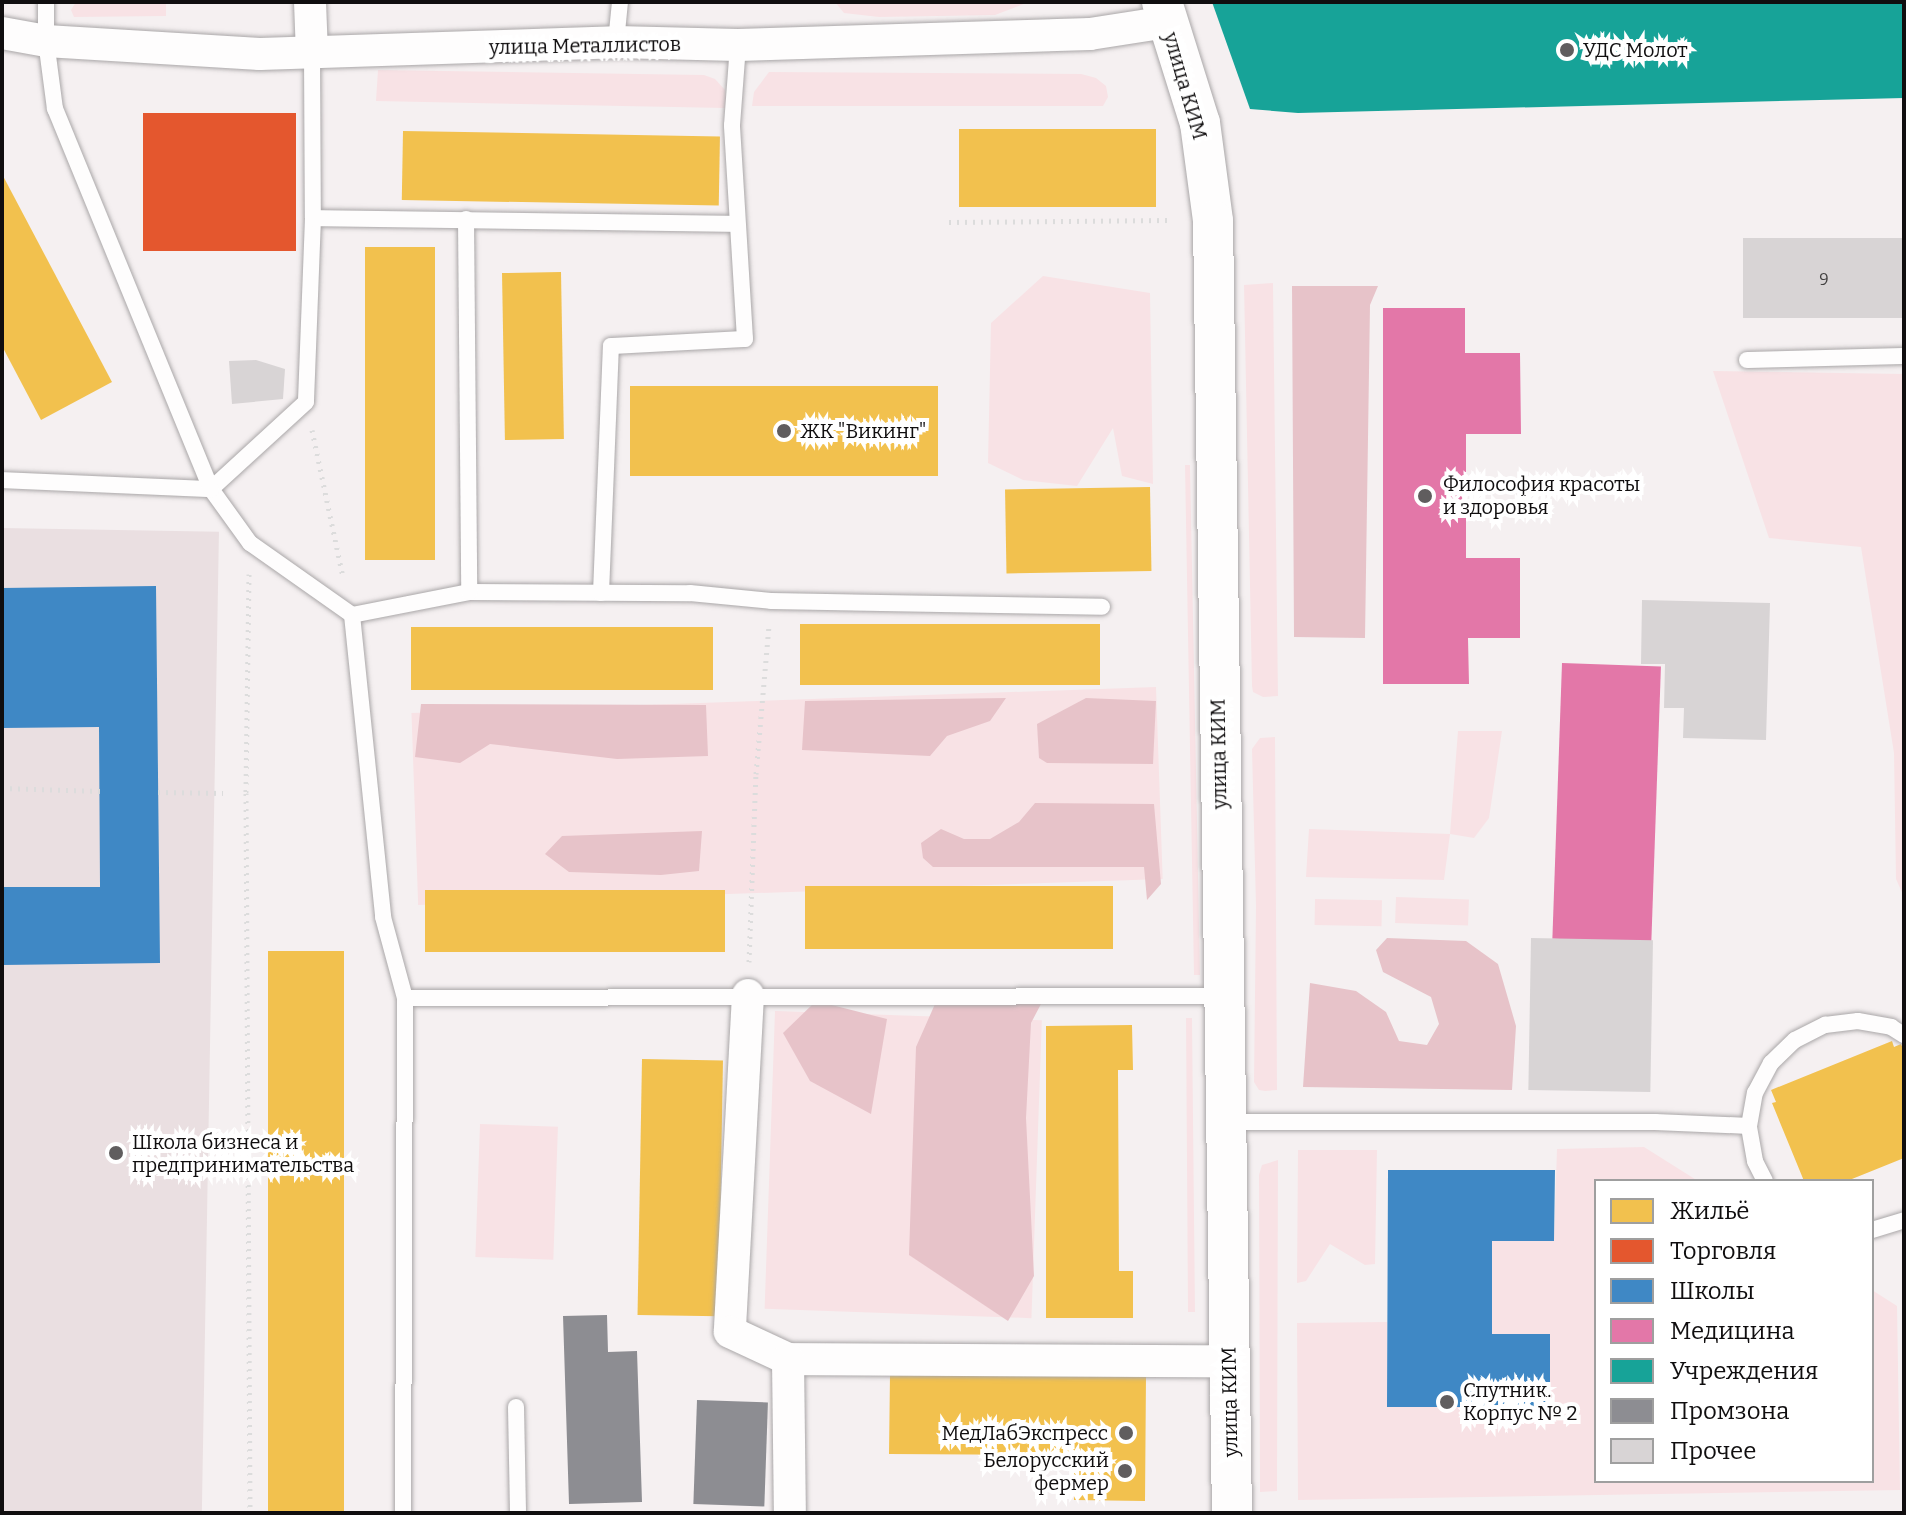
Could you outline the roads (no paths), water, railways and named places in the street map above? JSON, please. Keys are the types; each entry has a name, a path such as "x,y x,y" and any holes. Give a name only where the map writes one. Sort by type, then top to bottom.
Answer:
{"street":[{"path":"310,2 312,54"},
{"name":"улица Металлистов","path":"2,33 46,41 260,54 312,54 616,42 738,45 1090,34 1165,12"},
{"name":"улица КИМ","path":"1165,12 1200,123 1213,221 1232,1513"},
{"path":"748,995 730,1332 788,1359 1230,1361"},
{"path":"788,1359 790,1513"}],"lane":[{"path":"46,2 46,41 55,109 211,489 250,543 352,615 469,592 690,593 771,601 1102,607"},
{"path":"616,42 620,2"},
{"path":"601,593 611,346 745,339 732,125 738,45"},
{"path":"2,480 211,489 306,402 313,218 312,54"},
{"path":"313,218 736,224"},
{"path":"466,219 469,592"},
{"path":"1747,360 1904,356"},
{"path":"352,615 383,917 405,998 403,1513"},
{"path":"405,998 1226,996"},
{"path":"1764,1179 1755,1161 1749,1126 1755,1093 1771,1063 1795,1040 1825,1025 1858,1021 1891,1027 1904,1035"},
{"path":"1227,1122 1655,1122 1749,1126"},
{"path":"1874,1229 1904,1220"},
{"path":"516,1407 518,1513"}],"place":[{"name":"УДС Молот","path":"1567,50"},
{"name":"ЖК \"Викинг\"","path":"784,431"},
{"name":"Философия красоты и здоровья","path":"1425,496"},
{"name":"Школа бизнеса и предпринимательства","path":"116,1153"},
{"name":"Спутник. Корпус № 2","path":"1447,1402"},
{"name":"МедЛабЭкспресс","path":"1126,1433"},
{"name":"Белорусский фермер","path":"1125,1471"}]}
